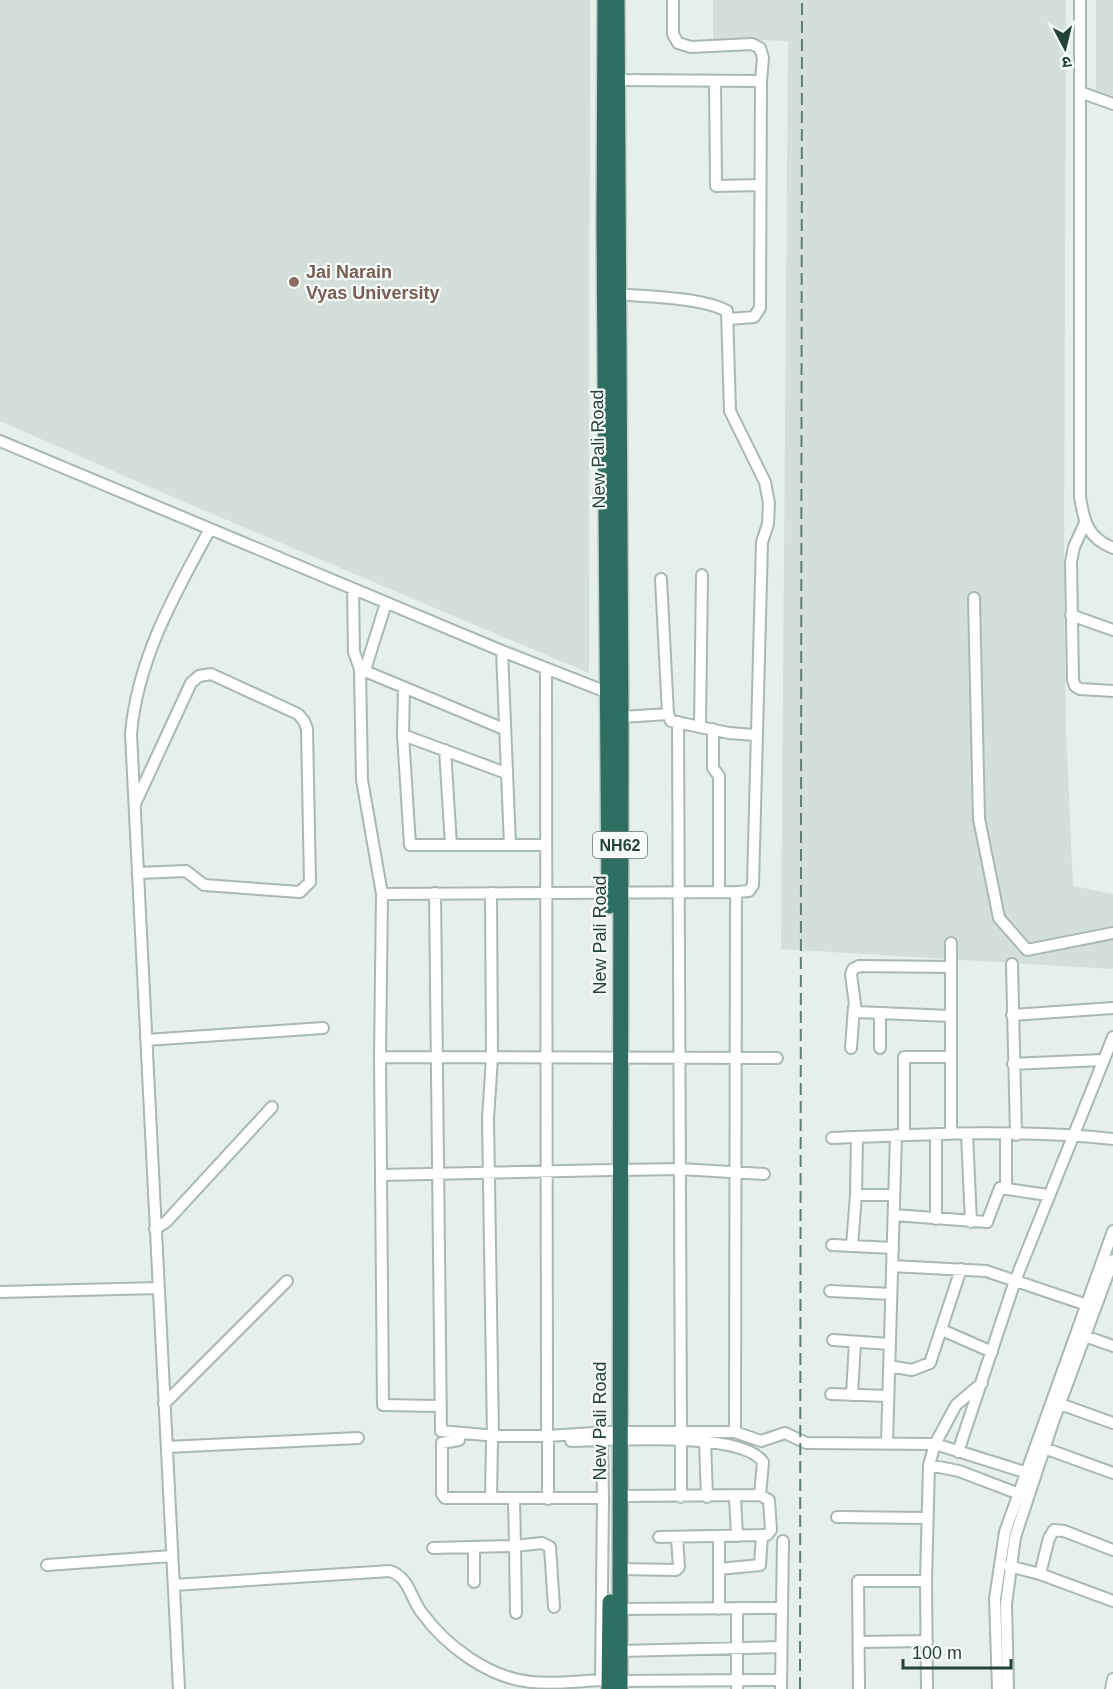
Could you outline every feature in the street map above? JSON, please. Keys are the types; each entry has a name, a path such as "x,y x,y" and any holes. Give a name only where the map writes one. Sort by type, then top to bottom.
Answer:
{"highway":[{"name":"New Pali Road","path":"605,0 604,227 615,1059 612,1684"},
{"name":"New Pali Road","path":"614,891 621,717 617,0"},
{"name":"New Pali Road","path":"612,1437 620,1496 620,1651 612,1684"}],"street":[{"path":"673,0 673,34 678,43 691,48 752,44 760,48 763,58 760,308 754,317 729,319"},
{"path":"1080,0 1080,485 1085,523 1090,534 1113,548"},
{"path":"617,80 761,81"},
{"path":"715,81 716,186 760,185"},
{"path":"1080,92 1113,104"},
{"path":"382,894 736,892 749,891 753,885 755,735 762,542 768,525 769,503 765,482 730,411 729,319 727,312 720,308 617,294"},
{"path":"0,441 546,670 609,693"},
{"path":"1085,523 1074,547 1071,562 1075,686 1092,691 1113,691"},
{"path":"179,1689 131,734 140,679 179,586 210,529"},
{"path":"700,726 702,574"},
{"path":"661,579 669,720 755,735"},
{"path":"353,589 354,652 362,669 504,729"},
{"path":"974,598 979,819 999,918 1027,950 1113,933"},
{"path":"386,603 362,669 362,780 382,894 380,1057 383,1405 438,1406"},
{"path":"1071,615 1113,630"},
{"path":"502,651 510,845"},
{"path":"546,670 548,1499"},
{"path":"134,807 191,683 199,676 211,674 298,714 304,721 307,729 310,882 306,889 300,892 204,885 186,872 138,873"},
{"path":"404,688 403,735 410,845 545,844"},
{"path":"621,717 668,714"},
{"path":"678,722 681,1497"},
{"path":"713,729 713,768 719,776 719,892"},
{"path":"403,735 506,773"},
{"path":"445,750 451,845"},
{"path":"491,892 492,1058 489,1172 491,1498"},
{"path":"735,1432 736,892"},
{"path":"435,893 439,1427 443,1433 492,1438"},
{"path":"951,943 951,1134"},
{"path":"1006,1189 1011,1135 1013,1064 1012,964"},
{"path":"851,1048 854,1007 851,974 853,969 859,966 950,968"},
{"path":"854,1007 861,1013 950,1016"},
{"path":"1012,1015 1113,1008"},
{"path":"880,1014 880,1048"},
{"path":"146,1040 323,1028"},
{"path":"958,1452 1015,1281 1113,1037"},
{"path":"380,1057 777,1058"},
{"path":"886,1442 894,1195 904,1057 951,1057"},
{"path":"1013,1064 1103,1060"},
{"path":"156,1229 166,1222 272,1107"},
{"path":"936,1134 936,1219"},
{"path":"967,1134 971,1222"},
{"path":"832,1138 967,1134 1072,1135 1113,1139"},
{"path":"852,1246 857,1137"},
{"path":"381,1174 680,1169 764,1174"},
{"path":"894,1215 987,1222 1000,1188 1048,1195"},
{"path":"856,1195 894,1195"},
{"path":"1031,1474 1090,1306 1113,1232"},
{"path":"832,1245 892,1248"},
{"path":"1090,1306 1110,1279 1113,1260"},
{"path":"892,1266 986,1271 1090,1306"},
{"path":"889,1366 912,1370 925,1367 932,1359 961,1269"},
{"path":"164,1404 287,1281"},
{"path":"0,1292 159,1288"},
{"path":"830,1291 891,1294"},
{"path":"942,1330 993,1352"},
{"path":"1080,1335 1113,1346"},
{"path":"998,1689 994,1599 1002,1547 1022,1495 1044,1448 1060,1404 1080,1335"},
{"path":"833,1340 890,1344"},
{"path":"852,1395 855,1342"},
{"path":"927,1689 926,1581 929,1465 935,1444 956,1405 982,1383"},
{"path":"831,1394 888,1396"},
{"path":"1060,1404 1113,1423"},
{"path":"603,1498 443,1497 442,1443 448,1440 492,1438 612,1437 735,1432 761,1441 785,1433 806,1443 935,1444 1031,1474"},
{"path":"681,1435 733,1445 760,1458 763,1466 760,1495"},
{"path":"612,1437 603,1498 612,1684"},
{"path":"167,1447 358,1438"},
{"path":"705,1441 707,1497"},
{"path":"1044,1448 1113,1473"},
{"path":"929,1465 959,1471 1022,1495"},
{"path":"620,1496 735,1497 760,1495 767,1497 770,1505 771,1532 762,1535 659,1537"},
{"path":"1008,1689 1006,1622 1009,1566 1022,1495"},
{"path":"735,1497 737,1536"},
{"path":"514,1499 516,1613"},
{"path":"837,1517 927,1518"},
{"path":"1040,1574 1048,1538 1054,1530 1064,1531 1113,1550"},
{"path":"719,1569 760,1565 762,1535"},
{"path":"718,1536 719,1609"},
{"path":"619,1569 676,1570 679,1567 676,1537"},
{"path":"174,1585 390,1571 405,1581 421,1613 446,1640 488,1668 534,1683 781,1684 783,1541"},
{"path":"433,1548 474,1548 542,1543 550,1546 554,1606"},
{"path":"474,1548 474,1582"},
{"path":"47,1565 172,1556"},
{"path":"1009,1566 1040,1574 1113,1600"},
{"path":"859,1689 858,1581 926,1581"},
{"path":"737,1608 737,1685"},
{"path":"620,1609 782,1608"},
{"path":"859,1642 927,1641"},
{"path":"620,1651 781,1647"},
{"path":"1111,1689 1113,1679"}],"shaded area":[{"name":"Jai Narain Vyas University","path":"0,0 590,0 589,673 177,499 0,421"},
{"path":"713,0 1066,0 1064,568 1066,729 1073,886 1113,894 1113,969 781,949 788,41 713,39"},
{"path":"1096,0 1113,0 1113,96 1096,90"}],"railway":[{"path":"800,1689 802,0"}],"place":[{"name":"Jai Narain Vyas University","path":"294,282"}]}
